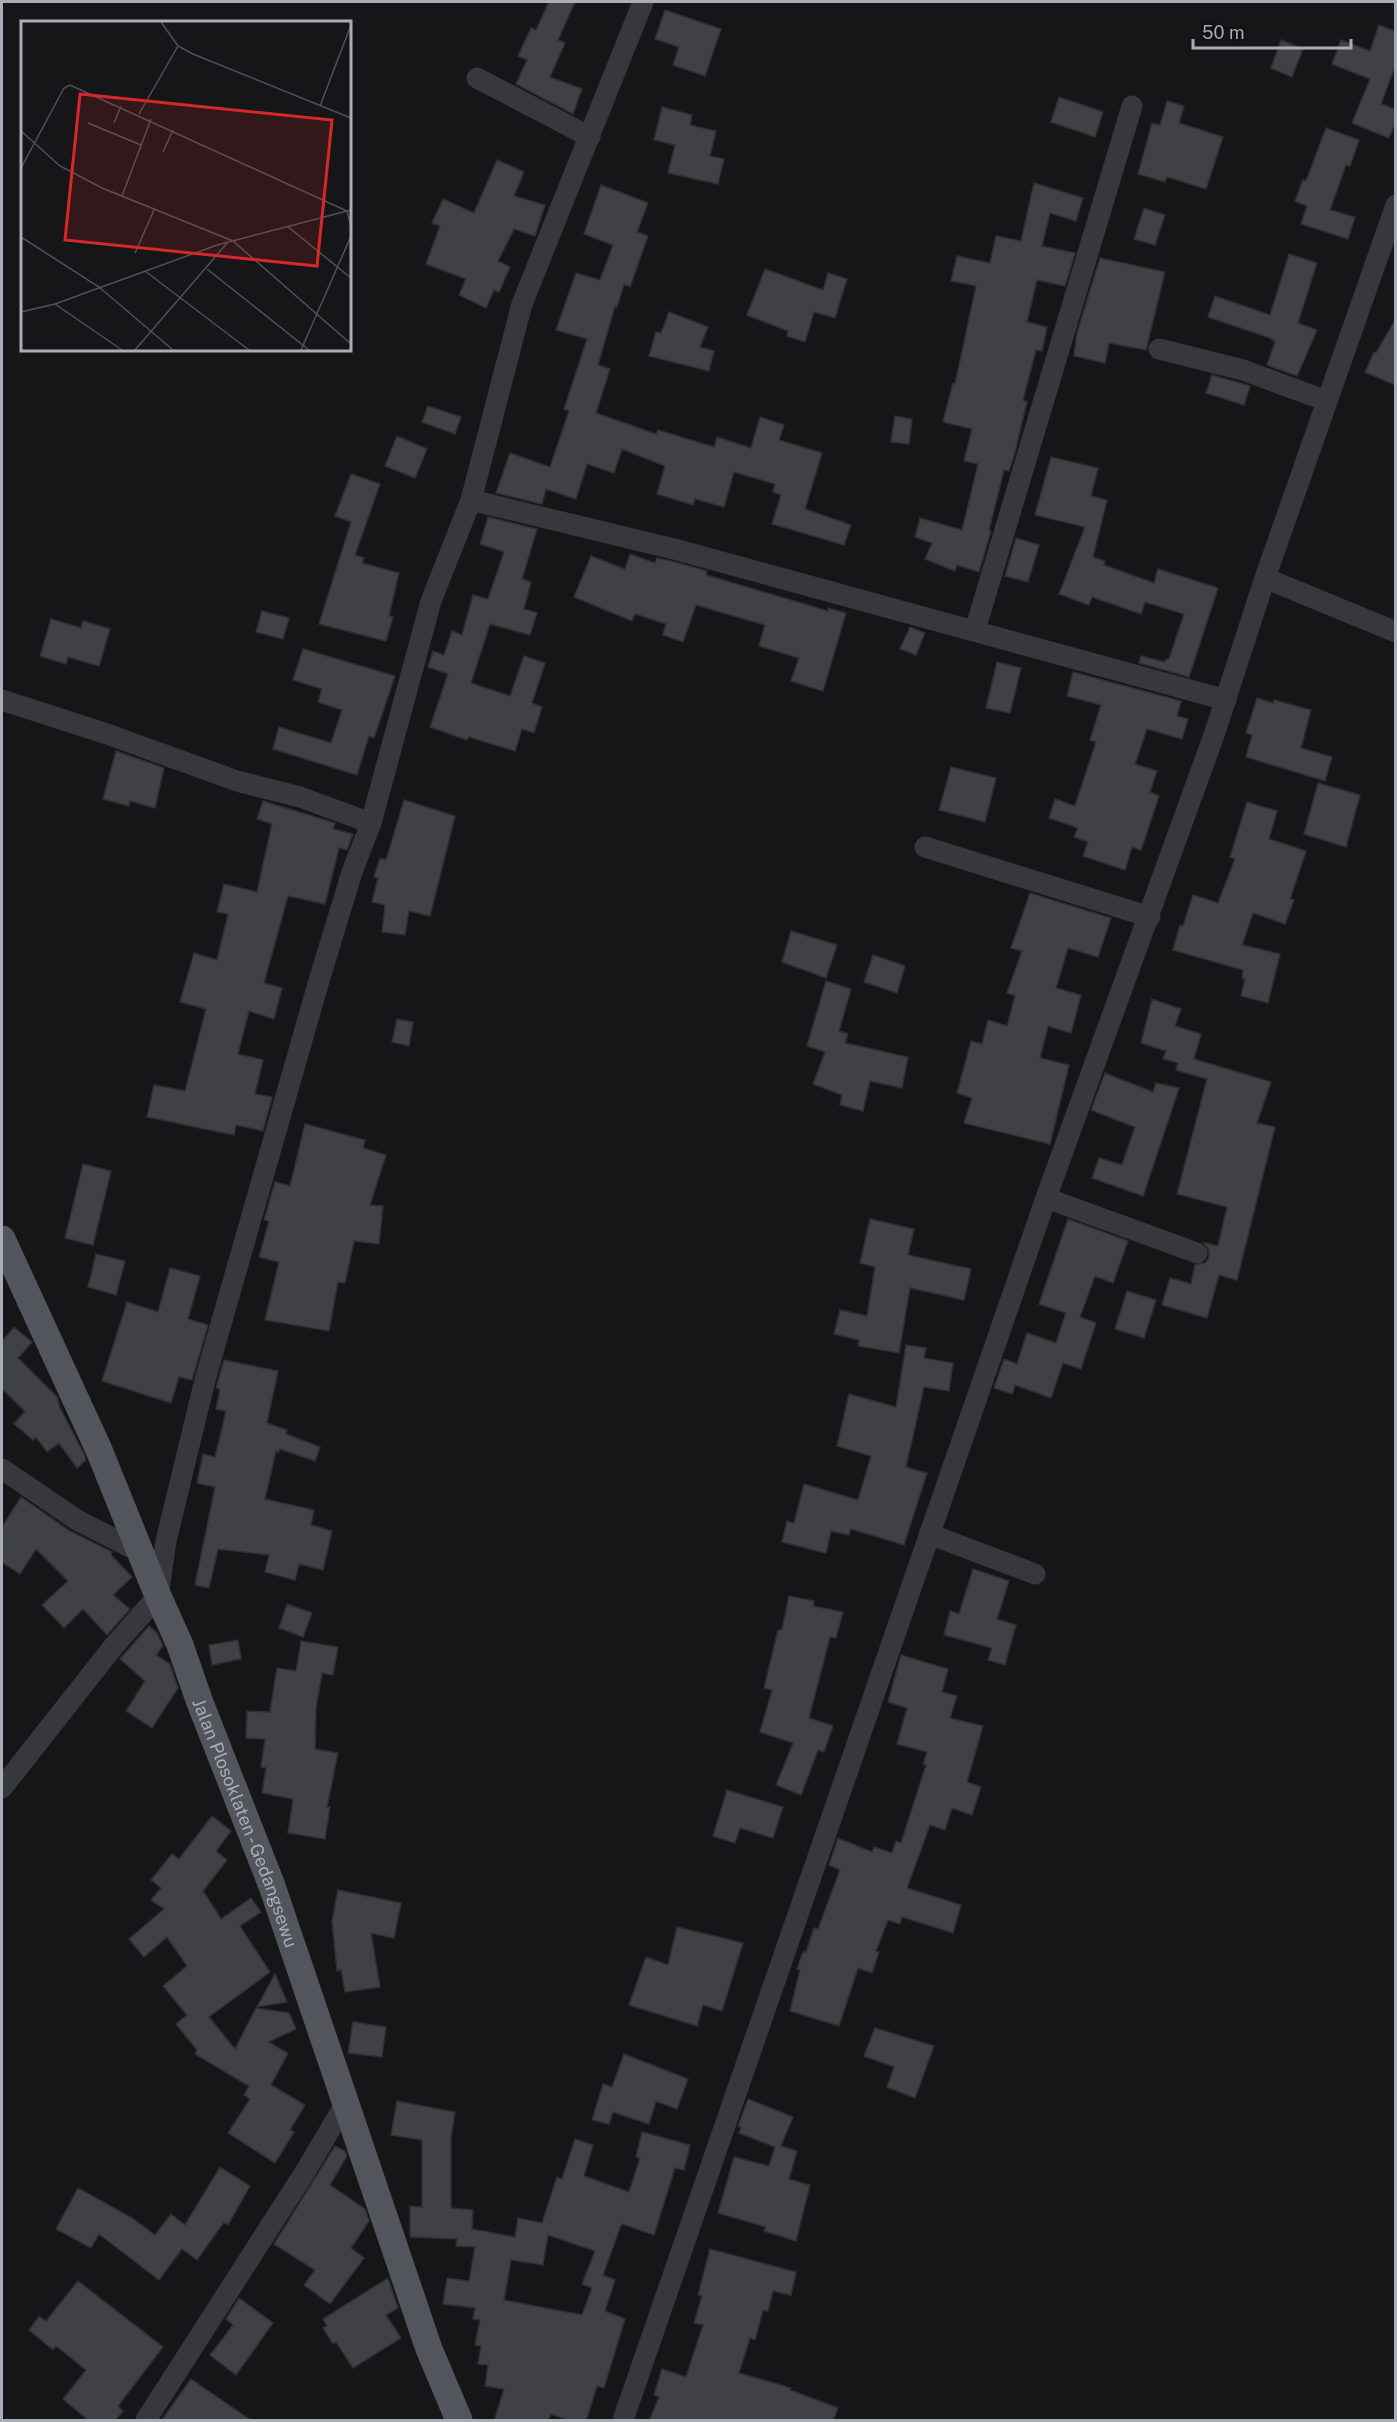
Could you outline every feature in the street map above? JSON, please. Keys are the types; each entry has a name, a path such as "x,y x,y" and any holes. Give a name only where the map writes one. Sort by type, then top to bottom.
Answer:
{"main road":[{"name":"Jalan Plosoklaten - Gedangsewu","path":"2,1239 99,1450 180,1645 199,1700 272,1886 429,2349 459,2421"}],"street":[{"path":"2,1788 113,1647 158,1596 166,1541 205,1380 318,984 352,872 371,823 431,601 471,500 522,304 643,2"},
{"path":"477,78 590,137"},
{"path":"975,630 1132,106"},
{"path":"623,2421 1046,1198 1150,917 1226,700 1265,578 1395,205"},
{"path":"1159,349 1243,370 1327,401"},
{"path":"471,500 678,550 1226,700"},
{"path":"1265,578 1395,632"},
{"path":"2,700 107,734 237,781 300,797 371,823"},
{"path":"925,847 1150,917"},
{"path":"1046,1198 1197,1253"},
{"path":"2,1469 76,1520 140,1552"},
{"path":"929,1534 1035,1574"},
{"path":"146,2421 347,2102"}],"building":[{"path":"549,2 575,2 558,40 565,43 550,77 582,89 573,114 516,84 527,60 518,56 531,28 536,30"},
{"path":"665,10 721,29 705,76 673,65 679,47 655,39"},
{"path":"1379,25 1395,31 1395,66 1381,104 1395,109 1395,123 1389,138 1352,123 1370,79 1332,64 1341,40 1370,51"},
{"path":"1281,40 1303,49 1292,77 1271,68"},
{"path":"1059,97 1103,112 1095,137 1051,122"},
{"path":"1167,101 1184,106 1179,123 1223,137 1206,189 1167,177 1165,182 1138,174 1152,123 1160,125"},
{"path":"662,107 692,115 690,125 716,131 710,156 724,159 718,184 668,173 675,145 654,140"},
{"path":"1326,128 1359,140 1350,166 1346,165 1330,210 1355,217 1348,239 1301,224 1307,206 1295,201 1303,180 1306,181"},
{"path":"497,160 524,172 514,196 545,205 535,236 514,229 498,261 510,267 499,292 494,290 486,308 459,295 466,279 426,264 440,226 432,223 443,199 474,213"},
{"path":"1034,183 1083,198 1076,221 1050,213 1042,246 1075,253 1065,286 1037,280 1027,322 1047,327 1042,351 1036,350 1023,400 1027,402 1014,456 1009,471 1004,470 989,530 991,531 979,572 957,565 955,571 925,559 932,543 915,537 920,518 962,530 978,464 964,461 972,429 943,422 953,383 955,384 976,286 951,281 957,256 990,263 996,236 1021,241"},
{"path":"601,185 648,203 637,232 648,236 630,287 624,284 617,307 615,306 598,365 610,369 596,413 656,434 658,430 714,447 717,437 751,448 760,417 784,425 779,440 822,453 805,509 851,525 844,545 772,524 781,495 773,492 775,484 734,472 724,507 695,499 693,505 657,494 665,466 622,449 614,473 587,464 576,499 546,489 542,504 496,493 510,453 550,467 569,411 564,409 587,339 556,330 576,273 600,280 613,245 584,234"},
{"path":"1144,208 1165,215 1155,245 1134,239"},
{"path":"1289,254 1317,263 1298,323 1317,330 1297,376 1267,365 1275,342 1270,338 1208,317 1215,296 1270,315"},
{"path":"1100,258 1165,272 1146,350 1109,343 1105,363 1074,356 1077,333"},
{"path":"765,269 823,290 828,273 847,279 835,318 814,312 805,342 787,336 788,331 747,315"},
{"path":"669,312 708,327 700,347 714,351 709,371 649,356 656,332 661,333"},
{"path":"1395,320 1395,385 1365,372 1374,352 1376,353"},
{"path":"1212,375 1250,386 1244,405 1206,393"},
{"path":"428,406 461,417 455,434 422,422"},
{"path":"895,416 912,419 909,444 891,442"},
{"path":"397,436 427,449 415,478 385,466"},
{"path":"1051,457 1098,468 1091,496 1107,500 1093,557 1105,561 1104,565 1154,583 1158,569 1218,588 1189,677 1139,663 1141,656 1165,662 1169,659 1184,614 1145,602 1141,614 1092,597 1089,605 1059,594 1085,527 1035,515"},
{"path":"351,474 380,484 355,555 364,558 362,563 399,573 389,616 393,617 386,641 319,624 351,522 335,516"},
{"path":"488,517 537,529 522,579 531,582 524,609 537,613 530,635 490,624 471,683 510,696 524,656 545,663 532,703 542,707 534,733 522,729 515,751 469,737 467,740 430,727 448,674 428,667 433,651 444,655 452,631 462,635 473,595 488,599 504,552 480,544"},
{"path":"1016,538 1039,545 1028,582 1005,576"},
{"path":"630,554 655,563 657,558 675,562 707,571 706,575 828,611 828,608 846,613 823,691 791,681 799,658 759,646 765,625 696,605 683,642 663,635 666,624 635,614 632,621 574,597 591,556 625,569"},
{"path":"262,611 289,618 283,639 256,632"},
{"path":"51,619 81,628 83,621 110,629 99,666 68,657 66,664 40,656"},
{"path":"910,627 925,633 916,655 900,649"},
{"path":"303,649 395,676 374,738 369,736 357,775 273,749 279,727 331,743 342,710 318,702 322,689 293,680"},
{"path":"997,662 1021,668 1010,713 986,708"},
{"path":"1073,672 1181,701 1177,716 1188,719 1182,739 1147,729 1135,764 1157,771 1150,792 1159,796 1141,850 1132,847 1125,870 1083,856 1088,842 1074,837 1078,828 1049,818 1055,799 1075,806 1096,742 1090,740 1101,705 1067,696"},
{"path":"1257,698 1311,710 1301,748 1332,757 1325,781 1246,757 1252,735 1246,733"},
{"path":"116,751 164,768 155,808 130,801 129,806 103,799"},
{"path":"951,767 996,778 985,822 939,810"},
{"path":"1318,783 1360,795 1346,847 1304,834"},
{"path":"404,800 455,816 430,916 409,911 405,935 382,932 385,905 372,902 378,878 374,877 380,858 386,860"},
{"path":"263,801 335,823 333,829 353,834 347,850 339,848 325,904 288,896 264,983 282,988 274,1019 249,1011 238,1054 263,1060 255,1094 272,1097 263,1131 236,1125 234,1135 147,1117 154,1085 185,1091 206,1009 180,1002 194,953 217,960 228,914 217,912 224,884 257,892 272,824 257,819"},
{"path":"1247,802 1277,811 1269,839 1306,851 1290,899 1294,900 1285,924 1253,913 1242,945 1280,954 1268,1003 1241,996 1245,979 1242,978 1243,970 1173,950 1180,925 1183,926 1193,895 1218,903 1235,859 1230,857"},
{"path":"1030,893 1111,918 1098,957 1068,948 1056,988 1081,995 1071,1033 1048,1026 1040,1058 1069,1065 1050,1144 964,1123 972,1098 957,1093 971,1041 982,1044 988,1020 1007,1026 1015,996 1007,993 1022,951 1011,948"},
{"path":"791,931 837,945 826,978 782,962"},
{"path":"873,955 905,966 897,993 864,982"},
{"path":"826,981 851,989 839,1031 848,1034 845,1043 908,1057 902,1088 870,1081 863,1111 840,1105 842,1095 813,1084 825,1052 807,1046"},
{"path":"1152,999 1181,1009 1175,1026 1201,1034 1194,1059 1271,1082 1257,1123 1275,1127 1237,1280 1219,1275 1207,1318 1162,1305 1170,1278 1191,1284 1195,1265 1205,1263 1209,1258 1209,1250 1203,1242 1218,1246 1227,1207 1177,1194 1207,1079 1176,1070 1178,1063 1163,1059 1166,1051 1141,1043"},
{"path":"397,1019 413,1022 409,1046 392,1042"},
{"path":"1105,1073 1153,1092 1156,1083 1179,1088 1143,1196 1092,1178 1099,1158 1122,1165 1135,1127 1091,1110"},
{"path":"305,1124 365,1140 363,1148 386,1155 370,1205 383,1206 379,1244 354,1241 345,1283 338,1282 329,1331 265,1320 279,1262 259,1257 269,1221 264,1220 275,1182 290,1186"},
{"path":"83,1164 111,1171 93,1245 65,1238"},
{"path":"870,1219 914,1229 908,1255 971,1269 964,1300 910,1288 899,1353 858,1346 859,1340 834,1334 840,1310 867,1316 875,1267 860,1263"},
{"path":"1068,1219 1128,1241 1113,1283 1095,1276 1080,1317 1096,1323 1081,1369 1063,1363 1051,1398 1015,1385 1012,1394 994,1388 1004,1359 1017,1364 1027,1333 1056,1343 1066,1313 1039,1304"},
{"path":"96,1254 125,1261 116,1295 88,1287"},
{"path":"170,1268 200,1276 188,1319 208,1325 192,1380 179,1377 171,1403 102,1381 127,1302 158,1312"},
{"path":"1127,1291 1156,1300 1144,1338 1115,1329"},
{"path":"14,1327 32,1342 18,1358 57,1397 60,1408 85,1456 86,1460 77,1468 59,1443 47,1452 36,1437 33,1440 14,1424 25,1411 2,1389 2,1341"},
{"path":"906,1345 926,1348 924,1358 953,1363 949,1391 924,1387 906,1467 927,1473 904,1545 851,1529 849,1535 831,1531 826,1553 782,1542 787,1521 794,1523 804,1484 858,1500 871,1456 837,1446 849,1394 896,1407"},
{"path":"224,1360 278,1371 267,1423 287,1430 286,1434 320,1447 315,1461 280,1449 279,1452 276,1451 265,1499 314,1510 311,1525 332,1531 323,1570 299,1564 295,1580 265,1572 269,1555 218,1549 209,1588 195,1585 215,1487 197,1483 203,1454 215,1457 226,1411 216,1409 220,1389 216,1388"},
{"path":"21,1497 70,1531 112,1552 111,1555 132,1577 113,1595 130,1609 107,1635 83,1609 64,1628 42,1605 68,1581 36,1549 20,1574 2,1562 2,1527"},
{"path":"973,1569 1009,1581 997,1619 1016,1625 1005,1665 988,1660 992,1648 944,1635 950,1611 959,1614"},
{"path":"789,1596 814,1601 813,1606 843,1612 836,1638 830,1637 809,1718 833,1726 824,1752 818,1750 801,1795 776,1785 793,1743 760,1732 772,1690 764,1688 778,1630 782,1630"},
{"path":"287,1604 312,1613 303,1637 279,1628"},
{"path":"149,1626 157,1633 163,1646 156,1655 170,1664 178,1688 152,1728 126,1711 145,1681 120,1659"},
{"path":"238,1640 241,1659 212,1665 209,1645"},
{"path":"301,1641 338,1647 333,1675 322,1673 316,1708 315,1749 338,1753 327,1807 330,1807 325,1839 288,1833 293,1799 262,1793 266,1768 261,1767 265,1739 246,1738 247,1711 270,1712 277,1668 296,1671"},
{"path":"901,1655 948,1669 942,1692 957,1696 950,1718 983,1726 967,1782 981,1787 972,1815 952,1808 945,1830 930,1825 907,1888 961,1905 953,1933 902,1917 900,1924 888,1920 876,1951 879,1952 872,1973 858,1968 839,2026 790,2011 800,1970 797,1969 803,1952 806,1952 814,1928 818,1929 840,1870 829,1865 838,1838 872,1852 874,1847 892,1853 896,1841 901,1843 926,1765 923,1764 927,1752 897,1744 907,1708 888,1702"},
{"path":"727,1790 783,1807 773,1838 740,1828 735,1843 713,1836"},
{"path":"212,1816 231,1831 216,1851 227,1860 203,1891 221,1919 251,1898 261,1912 240,1926 270,1972 209,2017 235,2049 256,2008 289,2013 296,2029 268,2042 288,2053 271,2085 305,2105 290,2130 294,2132 275,2163 228,2133 250,2099 244,2095 249,2086 195,2054 197,2050 176,2024 187,2015 163,1986 187,1966 167,1937 144,1957 129,1939 164,1909 151,1900 161,1888 151,1880 172,1854 179,1859"},
{"path":"338,1890 401,1903 394,1938 371,1933 380,1987 345,1992 341,1970 337,1971 332,1921"},
{"path":"677,1927 743,1943 722,2011 703,2005 697,2026 629,2005 646,1957 668,1965"},
{"path":"275,1974 287,2002 257,2007"},
{"path":"353,2022 386,2027 382,2057 348,2053"},
{"path":"875,2028 934,2046 915,2098 887,2087 894,2067 864,2056"},
{"path":"624,2054 688,2079 677,2109 656,2101 649,2124 613,2112 609,2124 592,2120 603,2084 612,2087"},
{"path":"748,2099 793,2117 781,2146 797,2151 789,2179 810,2185 796,2241 764,2231 766,2227 718,2213 734,2157 769,2166 775,2147 739,2133 741,2127 738,2126"},
{"path":"397,2101 455,2112 451,2138 451,2208 473,2210 472,2229 515,2237 518,2218 542,2223 557,2177 562,2179 575,2139 593,2145 584,2176 629,2192 640,2158 636,2157 642,2132 690,2145 684,2170 675,2168 654,2235 622,2224 620,2228 603,2275 615,2280 605,2311 625,2319 604,2388 597,2386 586,2421 570,2421 551,2414 548,2421 494,2421 504,2389 485,2386 488,2365 478,2364 481,2346 475,2345 480,2320 473,2319 475,2308 443,2304 447,2278 469,2281 475,2247 456,2246 457,2239 410,2237 410,2206 422,2207 422,2140 391,2135","holes":["548,2235 595,2251 582,2284 592,2288 582,2315 504,2300 511,2260 543,2265"]},
{"path":"335,2146 345,2151 347,2156 330,2185 365,2209 369,2221 351,2248 364,2258 330,2304 304,2285 315,2270 274,2244"},
{"path":"220,2167 250,2186 228,2225 224,2222 197,2260 182,2249 159,2280 99,2234 91,2248 56,2229 78,2188 132,2218 155,2235 171,2214 185,2225"},
{"path":"710,2249 796,2272 791,2295 773,2291 768,2311 763,2310 755,2340 750,2338 739,2373 791,2388 790,2390 838,2408 833,2421 649,2421 659,2397 654,2395 662,2369 686,2377 703,2325 694,2323 702,2296 698,2295"},
{"path":"388,2278 398,2308 386,2315 401,2338 353,2368 336,2342 333,2344 323,2328 327,2326 323,2319"},
{"path":"78,2281 163,2347 118,2406 123,2411 115,2421 89,2421 63,2399 86,2370 56,2346 53,2350 29,2330 39,2316 46,2321"},
{"path":"239,2298 273,2323 236,2375 210,2355 233,2325 226,2319"},
{"path":"191,2379 252,2421 161,2421"}]}
